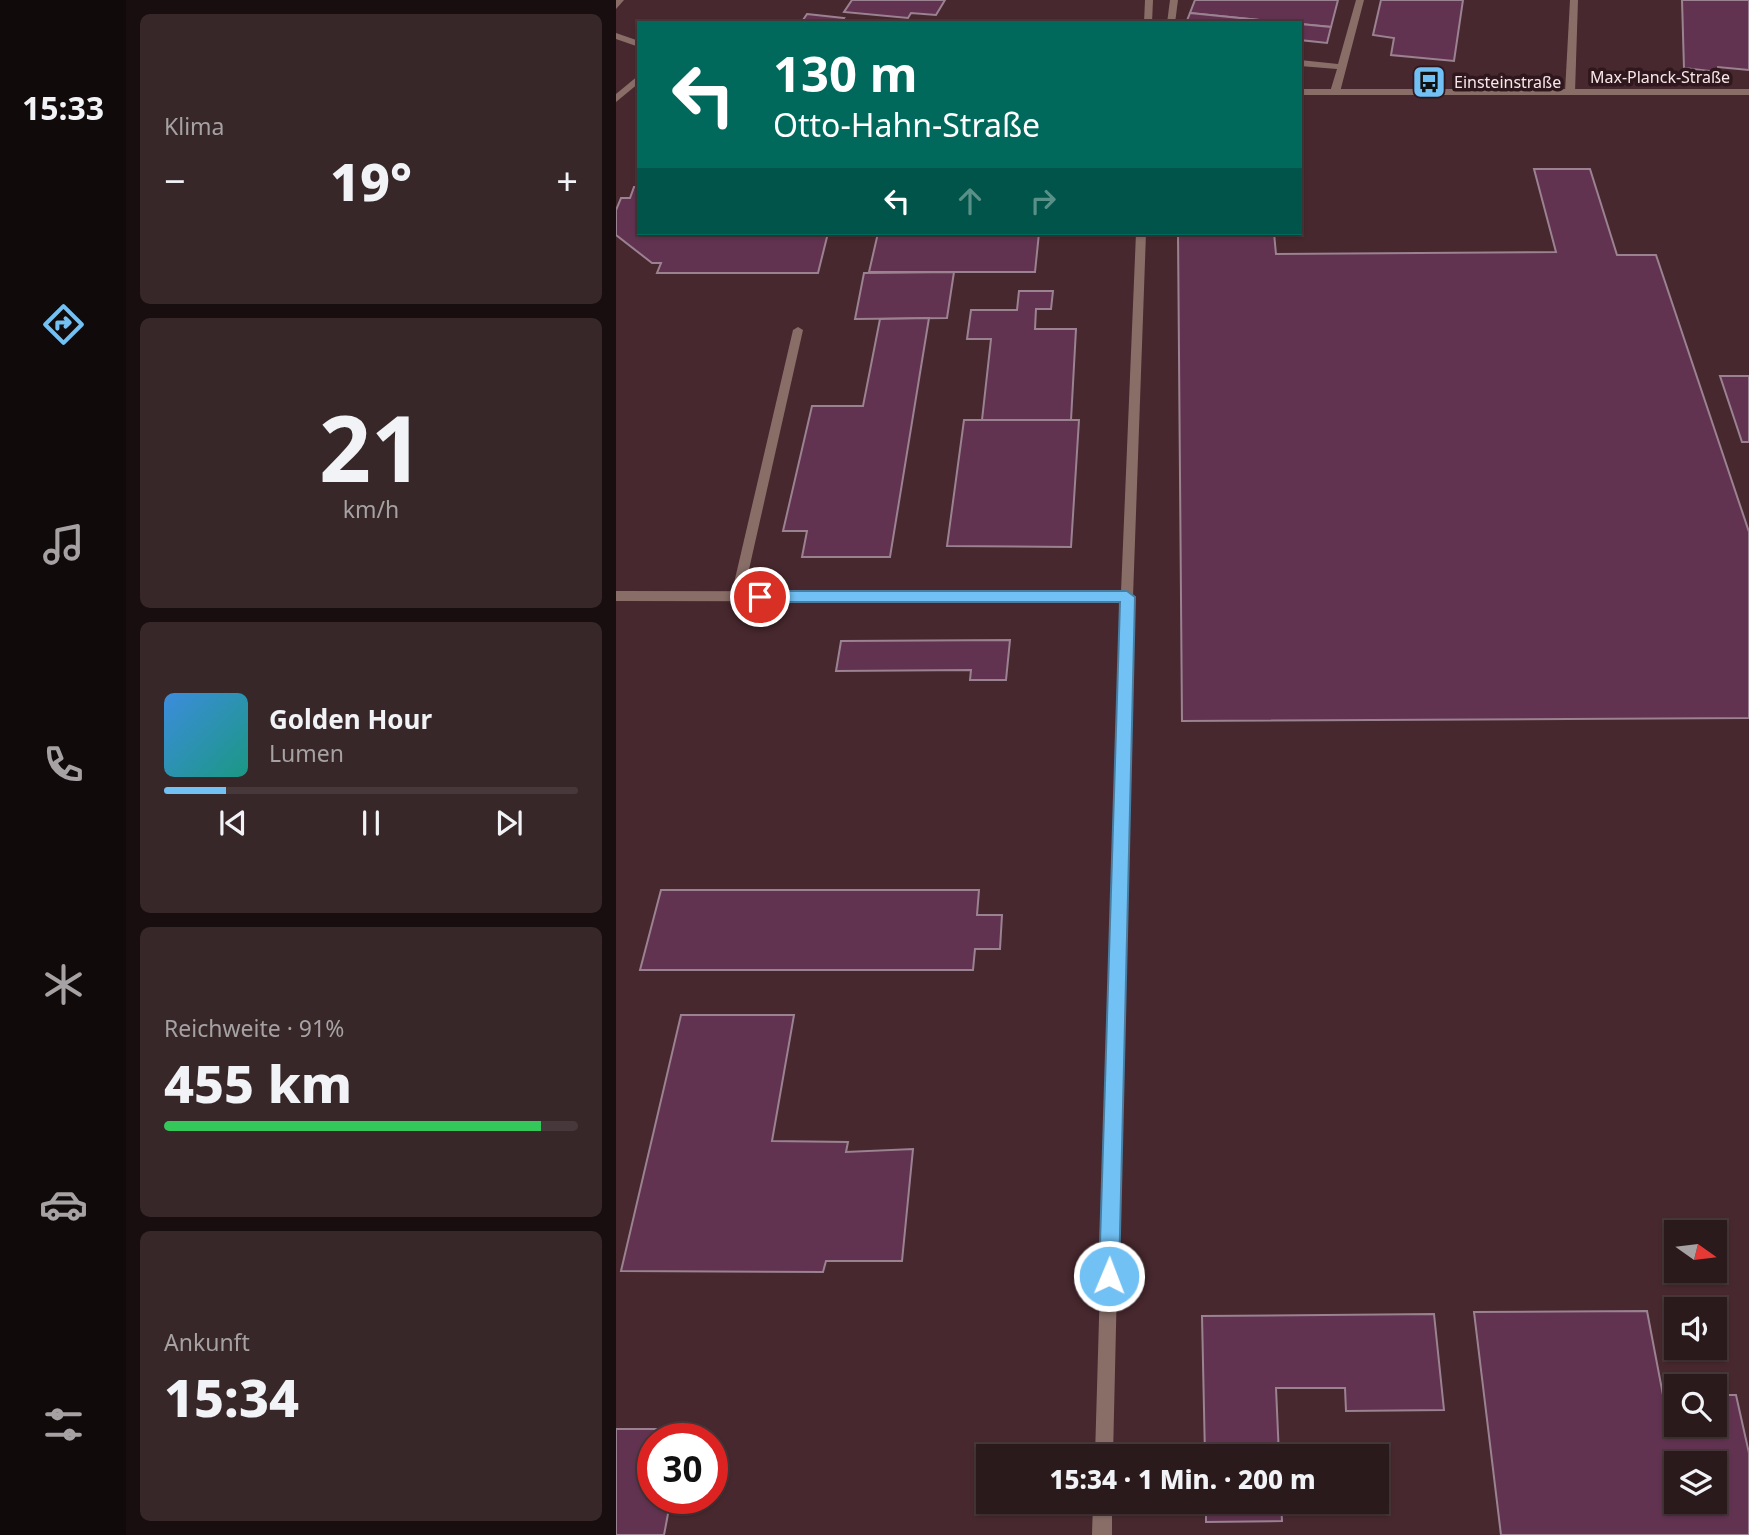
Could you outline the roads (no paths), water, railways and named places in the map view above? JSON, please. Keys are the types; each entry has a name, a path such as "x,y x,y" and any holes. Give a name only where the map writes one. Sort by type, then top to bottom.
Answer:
{"street":[{"path":"616,6 620,0"},
{"path":"1148,21 1149,0"},
{"path":"1171,21 1174,0"},
{"path":"1335,92 1360,0"},
{"name":"Max-Planck-Straße","path":"1570,92 1574,0"},
{"path":"616,36 637,43"},
{"path":"1302,63 1342,67"},
{"path":"616,99 637,80"},
{"name":"Max-Planck-Straße","path":"1302,92 1749,92"},
{"path":"1104,1444 1127,597 1141,235"},
{"path":"737,596 798,330"},
{"path":"616,596 1127,597"},
{"path":"1102,1535 1103,1514"}],"place":[{"name":"Einsteinstraße","path":"1429,82"}]}
